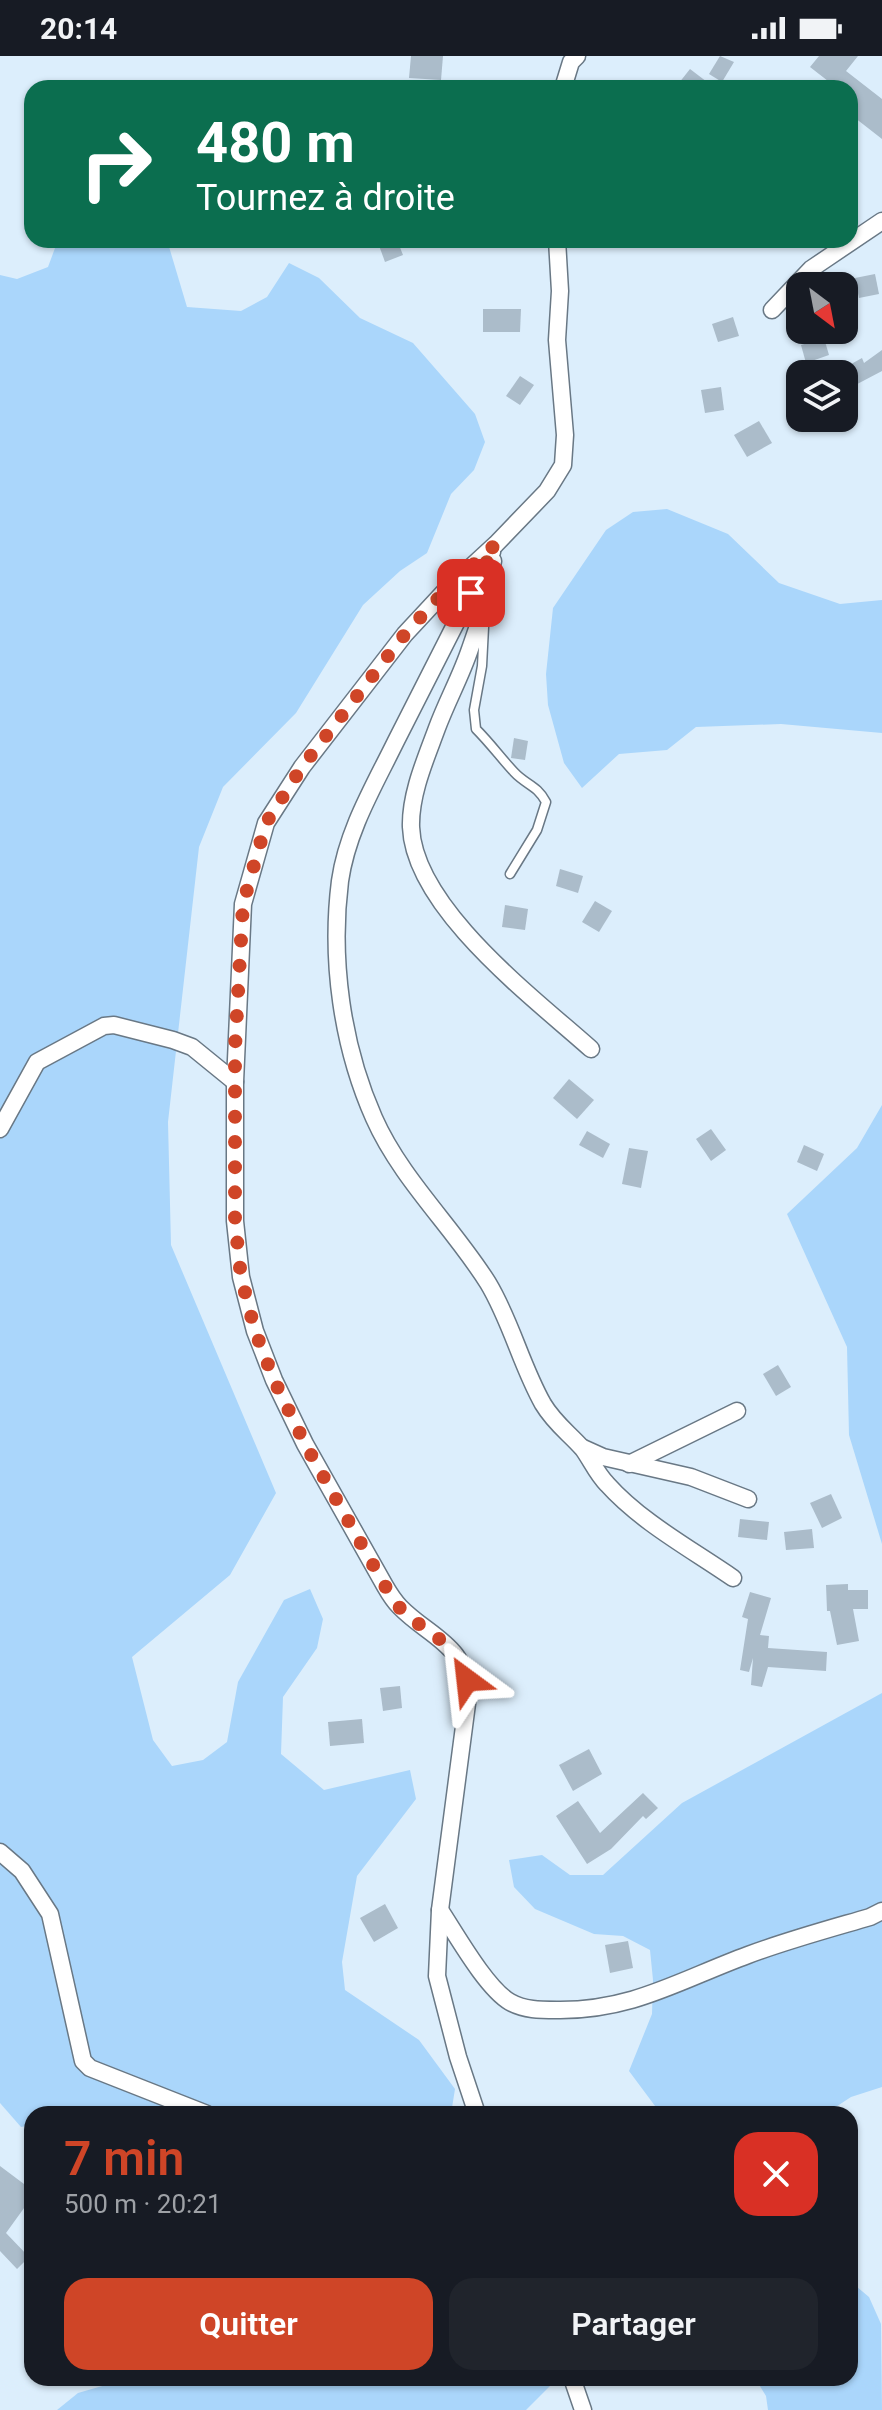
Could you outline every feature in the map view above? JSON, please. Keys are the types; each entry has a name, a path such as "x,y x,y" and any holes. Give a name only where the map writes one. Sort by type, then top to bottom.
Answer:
{"street":[{"path":"565,80 571,62 577,56"},
{"path":"858,237 882,221"},
{"path":"472,2106 437,1976 440,1910 468,1696 467,1680 463,1667 441,1638 399,1606 385,1586 305,1444 274,1380 255,1331 237,1256 235,1082 243,904 266,823 302,767 405,634 547,491 563,465 565,435 557,340 560,291 557,248"},
{"path":"772,310 811,269 842,248"},
{"path":"496,544 485,606 417,784 411,826 416,852 432,887 455,923 591,1049"},
{"path":"496,544 360,814 340,879 336,945 344,1019 357,1074 375,1119 398,1160 488,1283 542,1401 609,1486 658,1526 733,1578"},
{"path":"0,1129 37,1062 104,1026 129,1028 192,1047 235,1082"},
{"path":"629,1464 737,1411"},
{"path":"582,1448 629,1464 691,1477 748,1499"},
{"path":"0,1852 22,1871 50,1914 83,2061 90,2068 185,2106"},
{"path":"440,1910 487,1979 507,2000 522,2007 570,2010 603,2008 634,2001 748,1955 882,1911"},
{"path":"575,2386 583,2410"}],"lane":[{"path":"485,606 482,666 474,710 476,729 517,775 539,788 546,802 537,830 510,874"}],"shaded area":[{"path":"55,248 169,248 187,307 241,311 267,297 289,263 319,278 360,318 413,343 475,414 485,442 474,470 451,494 427,553 400,571 363,605 296,713 223,787 199,847 168,1122 171,1245 276,1493 230,1575 132,1657 153,1740 172,1766 203,1760 227,1742 238,1682 284,1600 310,1589 323,1619 317,1648 283,1697 281,1754 324,1790 410,1770 416,1799 357,1876 342,1962 345,1990 419,2040 455,2089 452,2106 24,2106 24,2126 21,2127 0,2103 0,275 17,279 48,267"},
{"path":"667,509 728,534 779,583 840,604 882,600 882,733 781,724 696,727 667,750 619,754 582,788 564,763 548,705 546,674 553,608 606,530 633,512"},
{"path":"882,1105 882,1544 849,1435 847,1347 787,1214 857,1148"},
{"path":"882,1693 882,2087 851,2097 837,2106 655,2106 629,2071 652,2014 650,1950 623,1936 594,1934 535,1909 514,1887 509,1860 542,1855 570,1875 603,1875 682,1803"},
{"path":"858,2288 869,2297 881,2324 882,2410 768,2410 766,2396 760,2386 858,2386"},
{"path":"102,2386 550,2386 526,2410 57,2410 78,2393"}],"building":[{"path":"411,56 443,56 441,80 409,78"},
{"path":"720,56 734,62 723,80 709,74"},
{"path":"819,56 858,56 846,71 858,80 827,80 810,67"},
{"path":"690,69 704,80 681,80"},
{"path":"858,80 882,99 882,139 858,120"},
{"path":"380,248 400,248 403,255 385,262"},
{"path":"875,274 879,294 859,298 858,277"},
{"path":"483,309 521,309 520,332 483,332"},
{"path":"733,317 739,336 718,342 712,324"},
{"path":"826,344 829,355 805,360 801,345"},
{"path":"882,350 882,371 858,384 858,360 862,358 864,363"},
{"path":"520,376 534,385 520,405 506,396"},
{"path":"721,387 724,410 705,413 701,390"},
{"path":"759,421 772,443 747,457 734,435"},
{"path":"514,738 528,741 525,760 511,758"},
{"path":"560,869 583,876 578,893 556,886"},
{"path":"595,901 612,911 599,932 582,922"},
{"path":"505,905 528,909 525,930 502,927"},
{"path":"569,1079 594,1100 577,1119 553,1098"},
{"path":"711,1129 726,1150 711,1161 696,1139"},
{"path":"587,1131 610,1144 603,1158 579,1145"},
{"path":"804,1145 824,1154 817,1171 797,1162"},
{"path":"629,1148 648,1151 641,1188 622,1184"},
{"path":"778,1365 791,1387 776,1396 763,1374"},
{"path":"831,1494 842,1518 822,1528 810,1503"},
{"path":"740,1519 769,1522 767,1540 738,1537"},
{"path":"812,1529 814,1548 786,1550 784,1532"},
{"path":"848,1584 848,1590 868,1590 868,1609 853,1609 859,1641 837,1645 830,1611 827,1611 826,1585"},
{"path":"750,1592 771,1598 760,1635 769,1636 768,1648 827,1652 826,1671 768,1667 762,1687 751,1685 753,1658 749,1672 740,1670 748,1619 742,1617"},
{"path":"400,1686 402,1708 383,1711 380,1688"},
{"path":"362,1719 364,1743 330,1746 328,1722"},
{"path":"589,1749 602,1774 573,1791 559,1765"},
{"path":"643,1793 658,1808 646,1819 643,1816 611,1849 587,1864 556,1816 578,1801 600,1833"},
{"path":"385,1904 398,1928 374,1942 360,1918"},
{"path":"628,1941 633,1968 610,1973 605,1945"},
{"path":"0,2166 24,2184 24,2208 6,2233 24,2252 24,2262 17,2269 0,2251"}],"route":[{"path":"467,1680 463,1667 441,1638 399,1606 385,1586 305,1444 274,1380 255,1331 237,1256 235,1048 243,904 266,823 282,794 405,634 445,591 496,544 471,593"}]}
